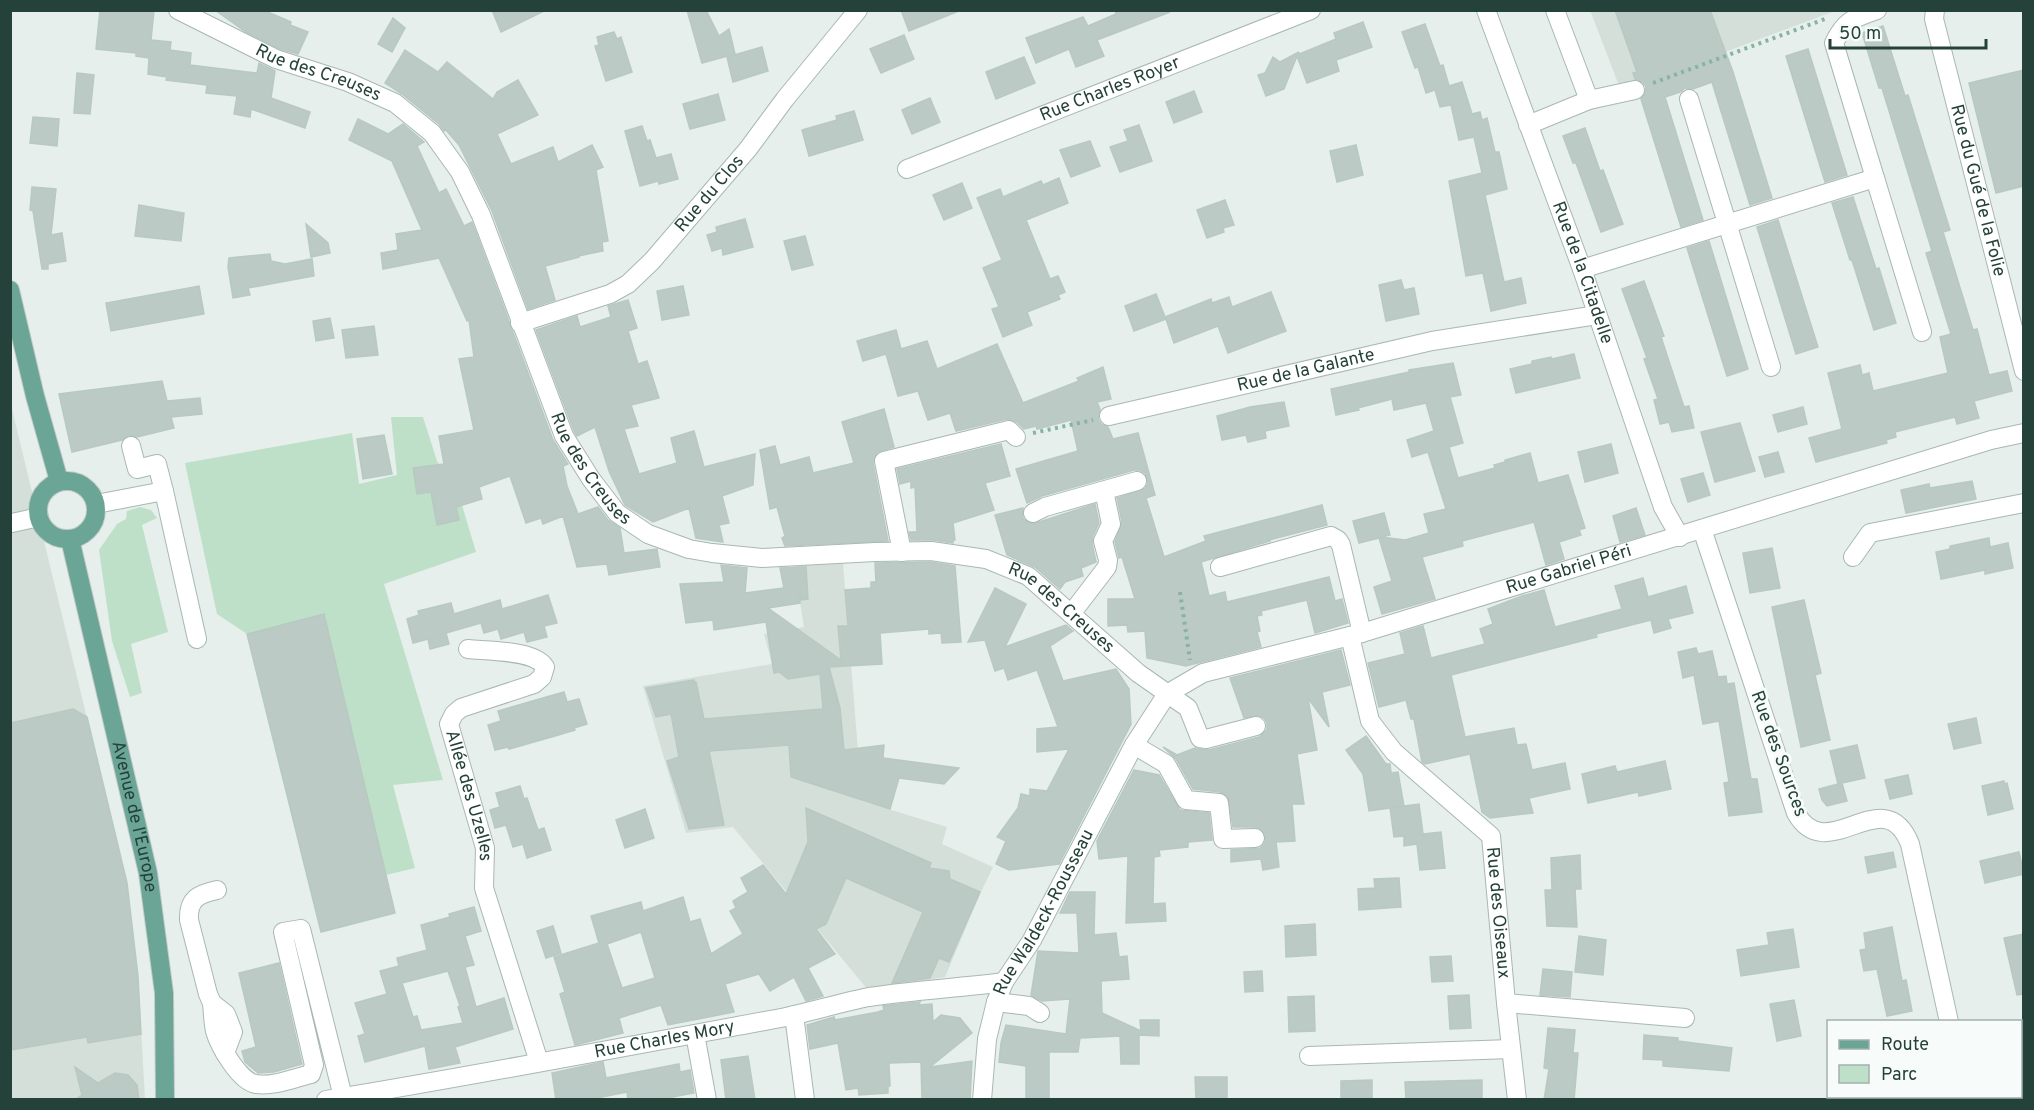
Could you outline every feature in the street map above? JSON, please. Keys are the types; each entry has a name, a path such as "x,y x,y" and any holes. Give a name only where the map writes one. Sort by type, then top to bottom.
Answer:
{"main road":[{"path":"10,290 35,396 59,481"},
{"path":"59,481 69,481 86,488 93,495 96,504 93,524 79,537 70,539 53,536 47,531 39,517 38,508 44,491 59,481"},
{"name":"Avenue de l'Europe","path":"70,539 148,873 164,993 165,1100"}],"street":[{"name":"Rue des Creuses","path":"178,10 276,59 348,82 394,103 432,133 460,172 481,215 564,436 591,479 617,513 648,534 689,549 762,558 931,551 986,559 1028,576 1138,673 1188,708 1200,738 1206,739 1256,726"},
{"name":"Rue du Clos","path":"520,323 610,294 628,284 652,261 748,149 785,99 858,10"},
{"name":"Rue Charles Royer","path":"907,169 1311,10"},
{"name":"Rue de la Citadelle","path":"1486,10 1582,269 1663,507 1680,537"},
{"path":"1555,10 1588,100"},
{"path":"1876,10 1850,20 1840,30 1834,43 1923,332"},
{"name":"Rue du Gué de la Folie","path":"1935,10 1934,19 2024,371"},
{"path":"1528,125 1588,100 1635,90"},
{"path":"1689,99 1771,367"},
{"path":"1582,269 1875,178"},
{"name":"Rue de la Galante","path":"1109,416 1432,341 1597,315"},
{"path":"902,552 884,461 1009,430 1016,437"},
{"name":"Rue Gabriel Péri","path":"1137,741 1167,694 1203,673 1356,635 1991,440 2024,433"},
{"path":"131,446 137,469 157,464 197,639"},
{"path":"1033,513 1045,507 1137,481"},
{"path":"96,504 164,491"},
{"path":"1071,614 1107,567 1108,560 1103,541 1111,524 1104,491"},
{"path":"1853,557 1870,533 2024,503"},
{"path":"12,523 39,517"},
{"name":"Rue des Sources","path":"1702,529 1796,813 1801,822 1809,829 1821,833 1886,819 1897,822 1905,830 1949,1020"},
{"name":"Rue des Oiseaux","path":"1220,567 1331,537 1338,540 1341,545 1370,721 1395,752 1491,836 1517,1100"},
{"name":"Allée des Uzelles","path":"468,649 530,656 541,661 545,667 542,677 534,684 461,708 454,714 449,724 485,848 484,888 539,1062"},
{"path":"1137,741 1166,764 1186,800 1219,803 1223,839 1255,838"},
{"name":"Rue Waldeck-Rousseau","path":"982,1100 987,1039 996,1002 1004,982 1032,940 1137,741"},
{"path":"217,890 207,892 195,899 189,907 189,920 212,1003 215,1033 225,1053 248,1082 256,1084 270,1084 311,1074 314,1065 284,932 301,929 334,1098"},
{"name":"Rue Charles Mory","path":"334,1098 421,1092 539,1062 794,1015 867,998 931,988 950,989 1004,982"},
{"path":"996,1002 1029,1006 1040,1013"},
{"path":"1506,1003 1685,1018"},
{"path":"794,1015 805,1100"},
{"path":"695,1034 706,1100"},
{"path":"1309,1056 1511,1049"}],"path":[{"path":"1635,90 1831,17"},
{"path":"1016,437 1109,416"},
{"path":"1180,592 1192,679"}],"shaded area":[{"path":"1590,10 1835,11 1621,91"},
{"path":"10,401 127,883 138,976 145,1099 11,1099"},
{"path":"843,563 862,801 947,827 942,844 993,867 945,977 868,990 733,827 686,833 643,686 772,664 764,634 804,627 794,566"}],"green space":[{"path":"391,417 423,417 437,461 459,495 476,552 384,584 443,780 393,785 415,868 386,875 324,614 247,634 217,614 185,463 352,433 359,484 397,475"},
{"path":"140,507 151,510 157,518 142,525 168,632 131,644 142,693 130,697 112,641 99,550 117,524 126,519 127,511"}],"building":[{"path":"100,10 154,10 151,40 171,42 170,50 191,53 190,65 257,73 259,63 275,71 271,98 310,112 305,128 251,109 250,117 234,114 237,96 206,93 207,85 166,80 167,77 148,74 149,58 136,56 136,53 96,49"},
{"path":"215,10 263,10 308,32 298,54 280,49 246,32"},
{"path":"492,10 546,10 501,32"},
{"path":"687,10 706,10 719,36 729,29 735,54 702,63"},
{"path":"901,10 959,10 959,11 909,31"},
{"path":"1115,10 1170,12 1097,40 1104,56 1076,67 1069,49 1036,63 1026,38 1083,17 1088,26 1116,14"},
{"path":"1615,10 1710,10 1733,72 1772,198 1750,205 1712,82 1693,89 1685,88 1665,97 1703,220 1681,227 1641,99 1646,87 1643,82 1635,79 1633,73 1637,72"},
{"path":"393,18 405,28 392,52 378,44"},
{"path":"1363,22 1372,47 1336,60 1339,71 1307,83 1297,56 1284,89 1266,96 1258,75 1265,73 1273,57 1280,62 1299,52 1297,55 1336,39 1334,33"},
{"path":"1425,24 1440,66 1443,65 1449,86 1462,82 1472,114 1480,112 1482,120 1487,118 1495,152 1499,152 1507,189 1485,195 1504,282 1521,278 1526,303 1491,311 1483,273 1466,276 1449,181 1482,173 1474,137 1459,140 1451,105 1440,107 1435,90 1426,93 1418,67 1415,68 1402,32"},
{"path":"1883,26 1905,96 1908,95 1950,230 1943,232 1973,330 1977,329 1989,375 2007,371 2012,391 1974,401 1979,418 1957,424 1955,417 1895,432 1896,437 1886,440 1887,443 1816,462 1809,438 1842,429 1828,373 1860,365 1862,375 1869,373 1873,391 1948,373 1940,337 1951,334 1926,253 1932,251 1882,88 1879,88 1862,33"},
{"path":"614,32 617,39 621,37 632,72 606,81 595,46 599,45 597,37"},
{"path":"904,35 914,59 881,73 870,49"},
{"path":"762,47 768,71 733,82 727,57"},
{"path":"1808,49 1847,175 1825,182 1786,56"},
{"path":"405,50 438,72 447,62 493,99 497,92 518,80 538,115 497,134 511,164 553,147 558,162 592,145 603,167 596,170 608,241 602,242 603,251 545,266 555,300 528,309 492,211 459,145 439,124 385,83"},
{"path":"1024,57 1035,83 996,99 986,72"},
{"path":"2024,70 2024,186 1996,193 1969,83"},
{"path":"77,73 94,75 90,114 74,113"},
{"path":"1194,91 1202,112 1174,123 1166,102"},
{"path":"718,94 725,120 690,129 683,104"},
{"path":"930,98 940,122 912,134 902,110"},
{"path":"854,111 863,140 809,156 802,130 837,120 836,116"},
{"path":"33,117 59,119 57,146 30,143"},
{"path":"358,119 388,134 403,124 424,142 417,146 439,193 446,189 464,226 472,222 553,440 568,464 563,466 567,486 578,514 598,507 608,520 620,528 624,553 657,549 660,567 609,575 607,564 577,567 563,516 543,524 541,518 526,523 510,476 479,487 482,499 456,507 459,520 437,525 431,492 417,494 413,468 444,464 439,436 474,430 459,359 474,357 469,320 467,321 439,258 383,269 381,253 398,250 396,234 422,230 392,161 349,140"},
{"path":"1139,125 1152,161 1120,172 1110,147 1128,141 1124,130"},
{"path":"642,126 656,158 671,154 678,179 640,186 625,131"},
{"path":"1585,128 1600,171 1603,170 1623,224 1601,232 1576,163 1573,163 1563,136"},
{"path":"1090,141 1100,166 1071,177 1060,150"},
{"path":"1356,145 1363,175 1337,182 1330,151"},
{"path":"1059,178 1068,203 1026,220 1050,279 1058,276 1065,292 1058,295 1060,299 1027,312 1032,325 1003,337 992,309 999,307 983,268 1002,260 977,198 1000,189 1003,197 1041,181 1043,185"},
{"path":"962,183 972,208 944,220 933,195"},
{"path":"32,187 56,189 51,235 62,233 66,261 48,264 48,269 42,269 33,211 30,210"},
{"path":"1853,197 1896,323 1874,330 1832,203"},
{"path":"1225,200 1234,225 1223,228 1224,232 1207,238 1197,210"},
{"path":"139,205 184,213 181,241 135,236"},
{"path":"745,219 753,247 723,255 722,248 712,251 707,235 717,232 716,227"},
{"path":"1778,220 1818,347 1796,354 1757,227"},
{"path":"306,224 328,243 330,253 311,257"},
{"path":"805,236 813,265 792,270 784,241"},
{"path":"1709,241 1748,369 1727,376 1687,248"},
{"path":"270,254 271,261 285,264 312,259 314,276 248,288 250,295 233,298 228,267 229,258"},
{"path":"1401,280 1404,290 1414,288 1419,314 1386,321 1379,285"},
{"path":"1644,281 1664,336 1661,337 1684,407 1689,406 1694,428 1672,432 1669,422 1660,424 1654,400 1658,399 1644,359 1647,358 1622,289"},
{"path":"199,286 204,314 111,331 106,303"},
{"path":"683,286 689,315 662,320 657,291"},
{"path":"1271,292 1286,331 1228,353 1218,326 1174,343 1166,319 1134,331 1125,306 1156,294 1165,317 1211,299 1212,303 1229,297 1232,307"},
{"path":"628,300 637,328 628,331 638,364 647,361 659,398 631,405 638,426 624,429 639,474 677,463 671,438 694,431 704,467 755,454 753,485 722,496 729,523 719,525 723,542 696,538 689,508 653,522 625,505 609,471 595,427 577,436 574,431 536,330 577,316 580,327 611,317 608,306"},
{"path":"330,318 334,338 316,341 313,321"},
{"path":"374,326 378,355 346,358 342,330"},
{"path":"896,330 901,349 927,341 937,369 997,344 1023,403 1079,381 1077,378 1103,367 1111,399 1097,402 1100,409 1098,419 1101,424 1108,427 1113,439 1138,433 1155,495 1146,498 1164,557 1206,541 1204,536 1322,505 1327,525 1269,540 1201,562 1209,596 1225,592 1227,602 1329,577 1335,601 1342,599 1348,623 1315,633 1307,600 1261,611 1262,615 1257,616 1260,631 1257,632 1261,647 1186,666 1147,658 1145,631 1128,632 1127,625 1108,626 1108,599 1135,599 1115,542 1122,522 1117,498 1145,489 1148,483 1145,473 1134,470 1042,496 1027,503 1016,469 1078,451 1071,420 1037,429 1036,426 1024,429 1017,422 1007,419 956,431 950,413 928,420 918,391 898,396 886,354 863,361 857,341"},
{"path":"1574,354 1580,378 1516,393 1510,369 1532,364 1532,361"},
{"path":"1453,363 1461,395 1450,397 1463,443 1449,447 1458,478 1495,468 1494,465 1505,462 1505,460 1530,453 1538,483 1568,475 1585,528 1579,530 1581,535 1559,542 1564,559 1546,565 1534,522 1462,541 1463,546 1422,557 1435,599 1382,614 1374,587 1392,581 1379,538 1359,543 1353,521 1384,513 1390,535 1381,537 1405,540 1429,533 1424,514 1446,509 1428,452 1412,457 1407,440 1434,431 1426,403 1394,410 1392,399 1336,415 1331,389 1409,372 1409,370"},
{"path":"162,381 167,401 200,398 202,414 171,417 174,428 137,437 129,435 122,440 72,452 59,394"},
{"path":"1284,402 1289,426 1265,431 1266,438 1248,442 1246,435 1222,440 1217,416 1250,407"},
{"path":"1803,407 1807,424 1778,432 1773,415"},
{"path":"884,409 894,447 877,452 873,463 888,541 785,546 782,538 785,536 777,507 770,509 760,450 775,446 780,465 809,457 813,473 854,463 842,422"},
{"path":"1740,423 1755,471 1715,482 1701,432"},
{"path":"384,435 392,474 363,479 357,439"},
{"path":"1001,444 1010,476 985,483 994,510 953,523 955,540 953,543 911,540 909,532 917,532 915,487 911,488 911,481 900,484 897,469"},
{"path":"1611,444 1618,473 1585,482 1578,452"},
{"path":"1778,452 1784,472 1765,477 1759,457"},
{"path":"1703,473 1710,495 1688,502 1681,479"},
{"path":"1972,481 1976,499 1906,513 1901,490 1929,484 1930,488"},
{"path":"1095,504 1099,523 1092,543 1096,562 1081,568 1083,576 1065,582 1060,589 1035,567 1007,555 995,515 1023,508 1023,519 1033,524"},
{"path":"1636,508 1645,535 1620,542 1613,516"},
{"path":"1989,538 1990,547 2008,543 2013,568 1985,574 1985,570 1941,579 1936,552 1950,549 1950,546"},
{"path":"1772,548 1780,588 1750,593 1743,553"},
{"path":"930,562 955,566 961,642 942,643 941,633 929,634 929,629 880,633 882,664 829,667 840,708 844,750 884,745 883,758 959,768 944,784 899,778 890,809 791,777 789,745 709,751 724,825 689,829 667,761 679,757 671,714 656,717 646,688 694,680 704,719 823,709 820,674 788,679 779,672 774,673 766,622 714,630 713,620 686,623 680,584 724,582 721,565 747,568 745,593 784,588 780,568 806,567 808,599 801,600 799,596 800,603 768,608 841,660 838,626 848,626 845,590 871,588 871,582 876,582 875,563"},
{"path":"1643,578 1648,597 1686,586 1693,613 1668,619 1671,628 1654,633 1651,620 1596,634 1597,637 1451,675 1465,737 1514,728 1517,745 1526,744 1532,770 1565,763 1570,789 1529,798 1533,813 1490,818 1482,812 1470,754 1425,764 1422,762 1414,719 1411,719 1406,700 1379,707 1368,663 1405,654 1400,633 1423,626 1431,658 1485,644 1480,629 1493,624 1488,609 1522,596 1544,590 1555,627 1622,609 1615,586"},
{"path":"995,588 1026,604 1005,647 1066,625 1073,631 1050,646 1063,681 1116,669 1129,689 1131,724 1059,864 1009,870 996,864 1006,841 997,837 1018,808 1021,794 1030,796 1030,789 1047,791 1069,749 1037,752 1037,729 1058,727 1037,670 1008,680 1004,668 995,671 985,640 968,642"},
{"path":"548,595 557,623 544,626 547,637 527,642 524,632 501,639 498,629 484,633 481,623 446,633 449,644 430,649 428,639 413,643 407,619 419,615 418,611 451,603 454,614 500,600 502,609"},
{"path":"1804,600 1821,673 1815,675 1830,740 1801,747 1772,607"},
{"path":"324,614 395,913 321,932 247,634"},
{"path":"1696,648 1698,654 1712,651 1718,677 1726,676 1727,684 1734,683 1751,779 1757,779 1762,812 1729,816 1724,783 1729,782 1719,721 1703,724 1694,675 1683,678 1678,652"},
{"path":"1341,650 1350,685 1322,692 1329,727 1308,698 1317,750 1297,754 1304,804 1292,804 1295,841 1276,842 1279,867 1263,870 1261,859 1231,862 1231,850 1260,848 1265,843 1265,833 1255,827 1233,827 1228,797 1220,792 1193,789 1176,759 1163,747 1177,755 1195,748 1209,750 1259,737 1267,730 1267,723 1258,715 1244,718 1230,678"},
{"path":"564,692 567,702 579,699 587,724 574,728 575,730 509,749 508,747 495,750 488,725 501,721 498,711"},
{"path":"73,709 87,717 127,883 138,976 141,1034 88,1043 87,1037 10,1050 10,723"},
{"path":"1976,718 1981,743 1954,749 1948,724"},
{"path":"1366,736 1386,764 1390,764 1391,773 1398,772 1404,806 1369,811 1363,774 1346,750"},
{"path":"1857,745 1865,778 1842,783 1847,801 1827,806 1822,800 1819,789 1838,784 1830,751"},
{"path":"1665,761 1671,789 1639,796 1638,792 1588,803 1582,774 1615,766 1617,772"},
{"path":"1134,770 1159,775 1180,810 1209,813 1212,840 1188,842 1188,847 1159,850 1160,856 1154,857 1153,904 1165,903 1166,921 1126,923 1128,856 1099,859 1097,841"},
{"path":"1908,775 1912,794 1890,799 1885,780"},
{"path":"2004,781 2004,784 2007,783 2013,809 1988,815 1982,786"},
{"path":"520,786 524,799 527,798 538,830 544,828 551,850 527,858 523,844 513,847 506,825 495,828 490,810 500,807 496,793"},
{"path":"1419,804 1423,834 1441,832 1445,868 1420,870 1417,844 1404,846 1404,836 1394,837 1390,808"},
{"path":"806,808 931,863 929,868 949,871 950,879 980,892 949,962 939,958 930,978 892,983 923,912 846,878 826,924 816,929 835,954 808,968 823,996 806,1001 794,977 770,991 759,974 725,984 734,1012 668,1025 661,1005 619,1018 623,1033 575,1045 560,994 565,992 554,957 599,943 591,916 641,902 643,911 683,897 690,922 700,919 711,954 743,934 730,911 736,908 733,901 748,892 741,878 763,865 786,894 808,842","holes":["641,932 655,978 622,988 607,944"]},
{"path":"645,809 654,838 625,848 616,820"},
{"path":"1893,852 1896,867 1868,873 1865,857"},
{"path":"2019,852 2024,874 1985,883 1980,861"},
{"path":"1580,855 1581,889 1575,889 1577,927 1547,926 1545,890 1552,890 1551,858"},
{"path":"1399,878 1401,907 1359,910 1358,889 1375,888 1374,879"},
{"path":"1070,892 1095,892 1094,935 1116,933 1119,957 1127,956 1129,979 1101,981 1102,1013 1141,1031 1140,1020 1159,1020 1159,1036 1139,1035 1139,1064 1121,1064 1120,1036 1080,1038 1078,1052 1049,1052 1049,1100 1026,1100 1026,1066 999,1062 1001,1043 1006,1025 1066,1034 1070,999 1042,1001 1031,995 1038,951 1079,953 1077,913 1060,913"},
{"path":"474,907 481,931 465,936 474,965 465,967 476,1007 504,998 513,1029 455,1047 460,1063 429,1069 425,1046 365,1062 358,1036 365,1034 355,1003 387,994 380,971 399,966 397,958 427,950 421,925 450,917 449,914","holes":["448,971 460,1006 458,1007 463,1023 421,1030 417,1016 413,1017 402,983"]},
{"path":"1315,924 1316,955 1286,957 1285,926"},
{"path":"553,926 561,953 546,958 537,931"},
{"path":"1892,927 1902,981 1906,980 1912,1011 1887,1016 1877,969 1864,971 1860,950 1866,949 1864,933"},
{"path":"1793,929 1799,967 1741,976 1737,950 1769,945 1767,933"},
{"path":"2024,934 2024,994 2017,995 2004,938"},
{"path":"1579,936 1606,940 1603,975 1575,972"},
{"path":"1451,956 1453,981 1432,982 1430,957"},
{"path":"279,963 302,1064 274,1072 258,1073 245,1062 242,1051 256,1047 239,973"},
{"path":"1543,969 1572,972 1570,997 1540,995"},
{"path":"1262,971 1263,991 1245,992 1244,972"},
{"path":"1469,995 1471,1028 1450,1029 1448,996"},
{"path":"1314,996 1315,1031 1289,1032 1288,997"},
{"path":"1794,1000 1801,1036 1777,1041 1770,1004"},
{"path":"920,1002 918,1005 932,1004 933,1022 941,1015 960,1018 972,1033 930,1067 972,1061 970,1100 922,1100 921,1062 889,1063 888,1093 859,1095 858,1088 846,1090 838,1043 810,1049 807,1025 834,1017 835,1020 878,1012 884,1010 883,1006"},
{"path":"1548,1028 1575,1030 1573,1053 1578,1053 1574,1100 1544,1100 1549,1069 1544,1068"},
{"path":"1644,1035 1678,1038 1678,1041 1732,1048 1729,1071 1663,1066 1663,1060 1643,1059"},
{"path":"748,1056 755,1100 726,1100 721,1060"},
{"path":"603,1062 606,1078 679,1064 680,1072 690,1070 694,1093 657,1100 628,1100 627,1092 587,1100 556,1100 552,1073"},
{"path":"75,1067 98,1083 115,1073 128,1075 137,1085 139,1100 75,1100 82,1095"},
{"path":"1195,1077 1227,1077 1227,1100 1196,1100"},
{"path":"1372,1080 1372,1100 1341,1100 1341,1081"},
{"path":"1482,1080 1482,1100 1406,1100 1405,1082"}]}
